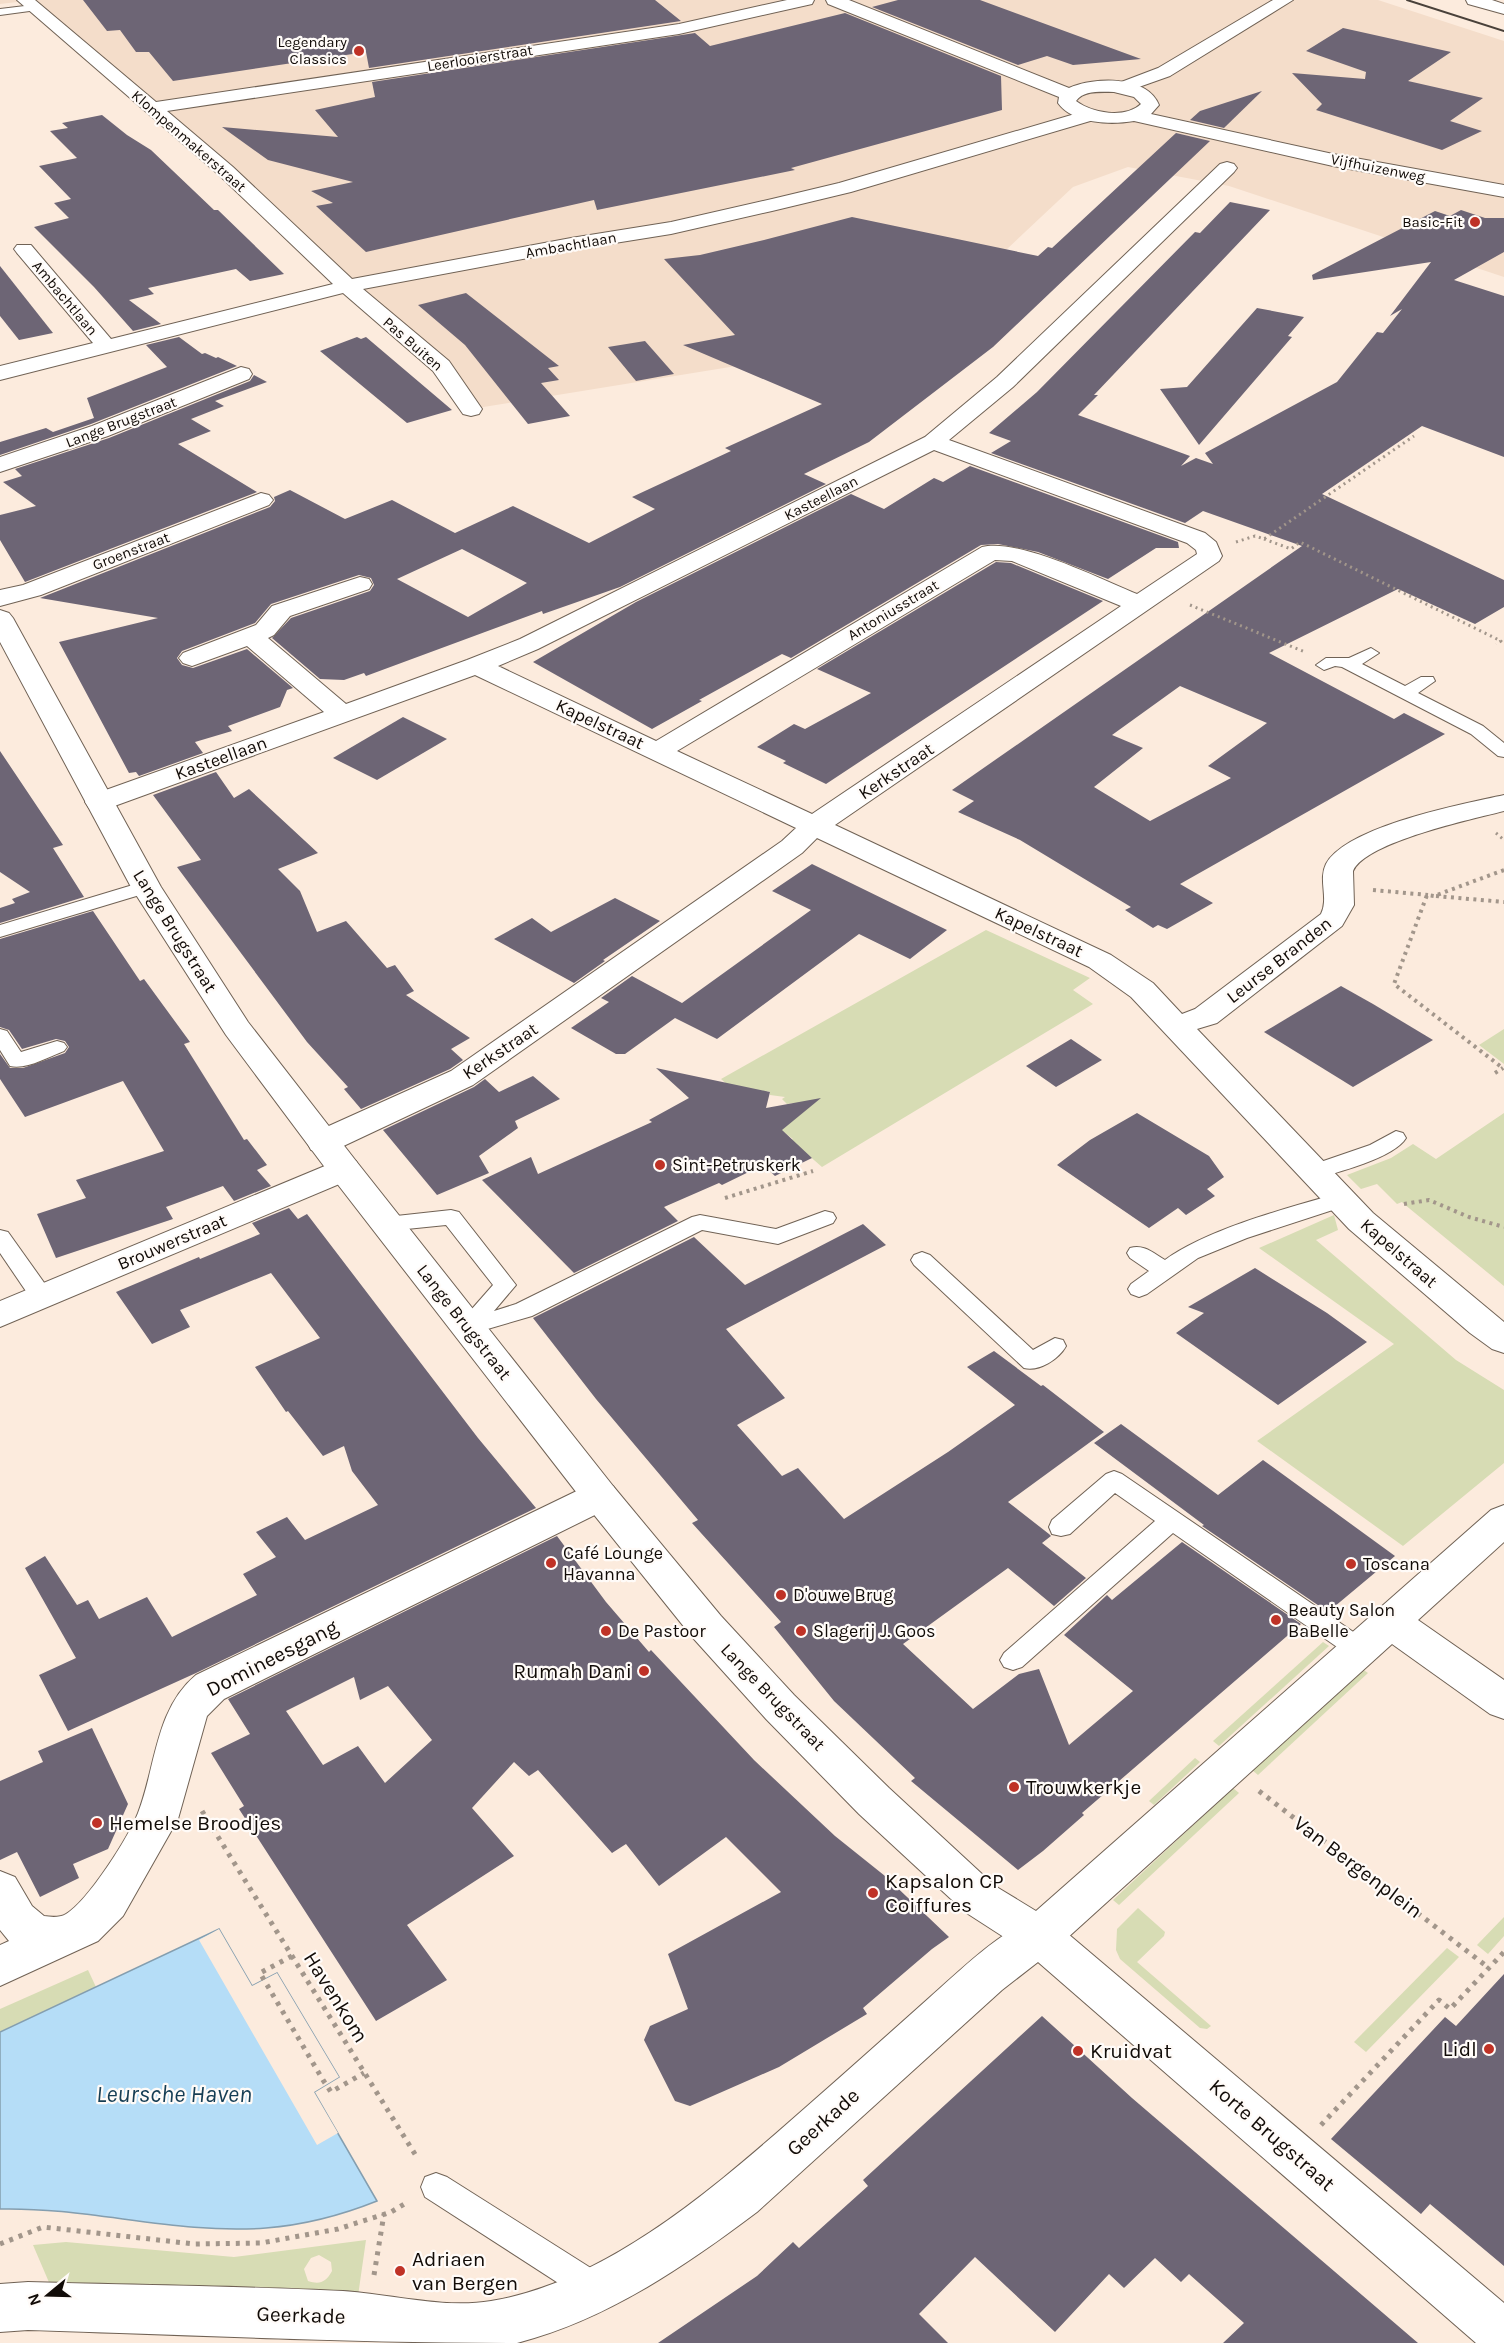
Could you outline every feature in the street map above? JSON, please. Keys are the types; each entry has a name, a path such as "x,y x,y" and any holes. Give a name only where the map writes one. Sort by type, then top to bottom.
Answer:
{"street":[{"name":"Leerlooierstraat","path":"152,108 679,29 750,15 806,0"},
{"path":"834,0 977,57 1079,107 1113,117 1141,106 1164,72"},
{"path":"977,57 1089,88 1122,88 1164,72 1285,0"},
{"path":"1474,0 1504,9"},
{"name":"Klompenmakerstraat","path":"29,4 226,171 348,286"},
{"name":"Ambachtlaan","path":"0,373 348,286 571,244 671,228 843,188 1033,131 1070,123 1089,88"},
{"path":"1122,88 1141,106"},
{"name":"Vijfhuizenweg","path":"1141,106 1254,142 1381,169 1504,191"},
{"name":"Kasteellaan","path":"99,802 476,666 529,644 933,442 1005,382 1227,168"},
{"name":"Ambachtlaan","path":"24,249 107,347"},
{"name":"Pas Buiten","path":"348,286 441,366 471,409"},
{"name":"Lange Brugstraat","path":"0,465 100,431 242,375"},
{"path":"933,442 1196,538 1205,543 1210,550"},
{"name":"Groenstraat","path":"0,598 32,590 261,500"},
{"name":"Kerkstraat","path":"323,1142 462,1078 782,854 814,826 1206,561 1210,556 1210,550"},
{"name":"Antoniusstraat","path":"658,751 991,552 1016,554 1150,599"},
{"path":"192,658 252,637 265,630 281,611 360,584"},
{"name":"Lange Brugstraat","path":"0,618 146,887 237,1028 467,1328 707,1627 780,1707 874,1801 980,1899 1039,1936"},
{"path":"252,637 342,714"},
{"name":"Kapelstraat","path":"476,666 1100,961 1133,983 1361,1221 1504,1340"},
{"name":"Leurse Branden","path":"1176,1026 1206,1016 1326,926 1340,908 1337,876 1339,867 1346,856 1364,845 1438,820 1504,803"},
{"name":"Brouwerstraat","path":"0,1315 344,1169"},
{"name":"Domineesgang","path":"0,1966 83,1927 108,1903 157,1819 182,1723 188,1710 210,1687 600,1496"},
{"path":"1039,1936 1504,1520"},
{"path":"1390,1621 1504,1702"},
{"path":"0,1890 20,1924 32,1934 47,1938 63,1936"},
{"name":"Korte Brugstraat","path":"1039,1936 1504,2335"},
{"name":"Geerkade","path":"0,2308 28,2306 368,2317 471,2335 561,2304 668,2247 740,2196 986,1976 1039,1936"}],"lane":[{"path":"0,12 29,4"},
{"path":"1350,664 1371,653"},
{"path":"1326,664 1339,660 1350,664 1477,730 1504,752"},
{"path":"1405,693 1426,681"},
{"path":"0,931 146,887"},
{"path":"0,1035 17,1061 57,1047"},
{"path":"1313,1172 1377,1150 1396,1138"},
{"path":"1139,1289 1200,1249 1340,1200"},
{"path":"387,1224 451,1217 505,1285 467,1328"},
{"path":"467,1328 524,1310 700,1222 778,1237 825,1218"},
{"path":"0,1237 42,1298"},
{"path":"1138,1252 1165,1271"},
{"path":"922,1260 1032,1362 1055,1346"},
{"path":"1061,1527 1114,1480 1359,1648"},
{"path":"1014,1660 1172,1520"},
{"path":"436,2187 594,2288"}],"path":[{"path":"1264,539 1414,436"},
{"path":"1210,550 1255,536 1291,549 1300,542 1501,641 1496,644"},
{"path":"1150,599 1326,664"},
{"path":"1440,616 1444,613"},
{"path":"1434,896 1504,870"},
{"path":"1339,888 1504,902"},
{"path":"1427,895 1394,984 1503,1069 1495,1073"},
{"path":"1404,1204 1429,1200 1469,1217 1504,1227"},
{"name":"Van Bergenplein","path":"1228,1767 1489,1968"},
{"name":"Havenkom","path":"209,1823 436,2187"},
{"path":"1294,2154 1439,2000 1450,2009 1504,1952"},
{"path":"292,1956 260,1973 323,2080 331,2092 364,2073"},
{"path":"0,2244 18,2235 44,2227 194,2244 261,2242 338,2229 384,2214 436,2187"},
{"path":"368,2317 384,2214"}],"shaded area":[{"path":"0,0 1378,0 1504,41 1504,277 1229,186 1128,167 1073,187 957,296 908,338 471,409 452,379 26,1 0,4"}],"green space":[{"path":"986,930 1090,978 1073,990 1093,1004 822,1167 777,1127 793,1103 787,1104 782,1099 785,1097 770,1095 767,1091 765,1095 731,1088 721,1079"},
{"path":"1504,1029 1504,1064 1479,1045"},
{"path":"1504,1113 1504,1286 1402,1202 1397,1204 1377,1184 1361,1189 1347,1175 1391,1158 1413,1144 1436,1159"},
{"path":"1334,1215 1338,1230 1316,1240 1456,1360 1504,1390 1504,1463 1403,1546 1257,1441 1394,1344 1259,1248"},
{"path":"1323,1642 1329,1646 1219,1746 1213,1741"},
{"path":"1362,1669 1368,1673 1258,1775 1252,1770"},
{"path":"1195,1758 1200,1762 1154,1805 1149,1801"},
{"path":"1233,1788 1239,1793 1119,1905 1113,1900"},
{"path":"1138,1908 1165,1932 1164,1936 1137,1962 1211,2026 1207,2029 1200,2028 1120,1959 1116,1950 1117,1929"},
{"path":"1504,1917 1504,1936 1488,1954 1477,1945"},
{"path":"1447,1948 1459,1957 1366,2052 1354,2042"},
{"path":"88,1970 96,1987 0,2032 0,2009"},
{"path":"366,2240 358,2296 51,2287 33,2245 66,2242 234,2257","holes":["319,2255 331,2262 332,2271 325,2280 316,2283 308,2281 304,2269 311,2258"]}],"water":[{"name":"Leursche Haven","path":"219,1929 252,1986 277,1973 339,2077 314,2092 377,2201 309,2222 280,2227 233,2229 166,2225 67,2212 0,2209 0,2032"}],"pier":[{"path":"219,1929 252,1986 277,1973 339,2077 314,2092 338,2133 317,2145 199,1940"}],"building":[{"path":"83,0 655,0 681,21 369,68 366,52 173,81 149,52 136,52 120,30 107,31"},
{"path":"898,0 980,0 1141,59 1073,65 1047,56 1018,65 872,7"},
{"path":"845,13 1001,76 1002,110 791,168 795,170 597,210 594,200 366,252 316,206 333,203 311,191 353,182 268,160 222,127 338,137 315,110 375,97 372,82 695,33 710,46"},
{"path":"1343,28 1451,52 1408,81 1483,98 1450,121 1482,131 1442,150 1316,110 1322,104 1292,73 1365,79 1366,72 1306,51"},
{"path":"1262,91 1224,128 1190,120 1200,111"},
{"path":"102,115 151,150 214,210 218,210 284,274 250,281 236,269 148,288 154,294 129,300 161,324 133,331 94,287 34,227 69,218 54,203 71,199 39,166 77,158 50,131 68,128 62,123"},
{"path":"1176,133 1210,141 993,347 869,442 804,474 826,484 620,587 543,614 542,611 366,676 364,673 344,680 320,679 272,638 291,618 370,591 374,585 371,578 359,575 271,604 255,623 182,651 177,658 182,665 193,668 247,649 293,688 287,690 280,707 228,726 232,731 195,742 203,753 139,776 136,772 129,773 59,642 158,618 40,598 270,507 275,501 274,497 290,490 345,519 392,500 455,533 513,506 589,543 655,509 632,497 731,451 725,448 822,404 683,345 735,335 664,259 700,255 852,217 1038,256 1048,247 1052,248","holes":["462,549 527,583 468,617 397,579"]},
{"path":"1230,202 1270,210 1094,395 1098,395 1078,415 1190,456 1181,466 1196,458 1213,464 1205,453 1337,382 1377,332 1383,333 1402,309 1390,316 1431,262 1313,280 1312,275 1435,211 1450,216 1461,210 1485,218 1504,218 1504,252 1454,280 1504,296 1504,457 1422,426 1322,494 1504,580 1504,607 1475,624 1398,589 1269,653 1394,719 1404,713 1445,734 1180,884 1213,903 1167,929 1158,925 1153,928 1125,910 1131,907 1020,840 958,812 974,801 952,790 1302,546 1203,511 1185,523 991,453 1011,441 989,433 1037,392 1195,232 1200,233","holes":["1180,686 1267,723 1208,766 1231,778 1150,821 1094,787 1143,748 1112,735"]},
{"path":"0,266 53,333 19,340 0,316"},
{"path":"466,293 559,366 548,368 559,380 541,383 570,416 528,424 465,345 418,305"},
{"path":"1257,308 1304,317 1288,336 1292,337 1199,445 1160,389 1187,387"},
{"path":"179,337 202,354 218,357 237,366 91,424 0,455 0,442 46,428 53,432 94,418 87,398 167,367 146,345"},
{"path":"357,337 361,339 366,337 452,410 407,423 320,351"},
{"path":"645,341 674,374 636,381 608,347"},
{"path":"254,375 267,382 215,401 224,406 191,419 211,431 178,444 257,492 25,582 0,540 0,515 36,506 3,482 22,476 15,469 109,438 250,381"},
{"path":"970,466 1178,542 1179,548 1156,548 1108,579 1038,552 998,544 981,545 791,658 782,654 652,729 533,662 636,602 851,494 884,509 934,478 943,482"},
{"path":"996,562 1011,563 1103,601 826,784 783,763 786,761 757,747 794,724 805,729 871,693 817,669"},
{"path":"403,717 447,739 377,780 333,758"},
{"path":"0,751 63,845 53,848 84,897 0,923 0,908 15,903 12,899 30,892 0,872"},
{"path":"216,772 234,798 249,789 318,853 278,869 300,891 317,932 346,921 387,968 395,965 414,991 406,995 470,1038 451,1049 463,1060 450,1069 361,1109 344,1089 348,1087 307,1042 177,867 201,860 153,795"},
{"path":"812,864 947,930 910,959 859,934 717,1039 675,1018 625,1054 616,1054 571,1028 609,1002 601,998 632,976 682,1003 811,910 772,891"},
{"path":"615,898 660,921 574,983 494,939 532,918 551,932"},
{"path":"93,911 140,981 144,979 190,1042 184,1044 244,1140 247,1139 267,1165 257,1170 271,1186 234,1201 223,1186 166,1207 173,1219 56,1258 37,1214 86,1198 76,1180 164,1151 123,1081 25,1117 0,1079 0,1054 10,1068 23,1068 65,1053 69,1047 65,1041 56,1039 22,1049 9,1030 0,1027 0,939"},
{"path":"1341,986 1433,1040 1353,1087 1264,1032"},
{"path":"1071,1039 1102,1060 1056,1087 1026,1066"},
{"name":"Sint-Petruskerk","path":"656,1068 770,1092 766,1108 821,1098 782,1130 812,1158 775,1176 763,1165 722,1185 719,1183 664,1207 678,1221 574,1273 482,1180 531,1157 538,1174 652,1122 649,1120 689,1098"},
{"path":"533,1076 560,1099 515,1121 518,1128 479,1156 489,1173 437,1195 383,1130 474,1087 485,1079 499,1092"},
{"path":"1137,1113 1209,1156 1224,1177 1207,1189 1215,1196 1186,1215 1178,1208 1149,1228 1057,1165 1090,1140"},
{"path":"289,1208 298,1219 307,1214 478,1438 536,1508 196,1673 68,1731 39,1675 76,1658 25,1568 45,1556 77,1605 88,1600 99,1619 147,1597 172,1637 257,1595 243,1574 276,1557 256,1532 287,1517 305,1540 378,1505 352,1471 344,1446 323,1456 288,1411 286,1412 255,1367 320,1338 271,1273 180,1310 190,1327 152,1344 116,1292 260,1234 252,1223"},
{"path":"863,1224 886,1245 726,1329 785,1398 737,1425 782,1476 798,1468 844,1519 948,1452 1015,1405 967,1367 994,1351 1104,1432 1008,1502 1049,1534 1051,1536 1042,1543 1086,1578 1054,1606 1008,1568 903,1644 973,1709 1019,1674 1039,1669 1069,1745 1133,1691 1064,1635 1107,1595 1112,1600 1182,1542 1301,1624 1082,1813 1084,1815 1043,1851 1018,1870 911,1781 915,1778 834,1701 774,1627 781,1622 692,1523 698,1520 596,1399 533,1318 694,1237 745,1285"},
{"path":"1255,1268 1327,1313 1367,1342 1278,1405 1176,1333 1204,1313 1188,1307"},
{"path":"1121,1424 1218,1495 1263,1460 1395,1556 1328,1612 1202,1526 1204,1525 1094,1443"},
{"path":"557,1536 606,1602 649,1652 651,1650 754,1760 835,1836 885,1876 949,1937 863,2008 867,2014 779,2067 690,2106 675,2101 644,2040 650,2026 688,2009 668,1954 781,1892 726,1837 659,1886 626,1844 612,1853 538,1770 529,1776 514,1762 472,1808 514,1856 407,1925 447,1980 376,2021 239,1809 244,1806 211,1753 250,1734 228,1699","holes":["354,1677 360,1700 388,1686 432,1740 385,1783 358,1746 323,1765 286,1711"]},
{"path":"92,1728 128,1804 108,1849 73,1864 79,1878 40,1897 17,1852 0,1860 0,1781 43,1762 38,1751"},
{"path":"1504,1974 1504,2266 1430,2204 1421,2214 1331,2139 1445,2017 1456,2026"},
{"path":"1042,2016 1132,2098 1418,2343 1223,2343 1244,2323 1189,2274 1181,2282 1155,2258 1124,2288 1109,2274 1055,2332 975,2257 919,2314 948,2343 658,2343 757,2276 793,2242 799,2248 868,2186 863,2180"}],"railway":[{"path":"1407,0 1504,31"}],"place":[{"name":"Legendary Classics","path":"359,51"},
{"name":"Basic-Fit","path":"1475,222"},
{"name":"Sint-Petruskerk","path":"660,1165"},
{"name":"Café Lounge Havanna","path":"551,1563"},
{"name":"Toscana","path":"1351,1564"},
{"name":"D'ouwe Brug","path":"781,1595"},
{"name":"Beauty Salon BaBelle","path":"1276,1620"},
{"name":"De Pastoor","path":"606,1631"},
{"name":"Slagerij J. Goos","path":"801,1631"},
{"name":"Rumah Dani","path":"644,1671"},
{"name":"Trouwkerkje","path":"1014,1787"},
{"name":"Hemelse Broodjes","path":"97,1823"},
{"name":"Kapsalon CP Coiffures","path":"873,1893"},
{"name":"Lidl","path":"1489,2049"},
{"name":"Kruidvat","path":"1078,2051"},
{"name":"Adriaen van Bergen","path":"400,2271"}]}
